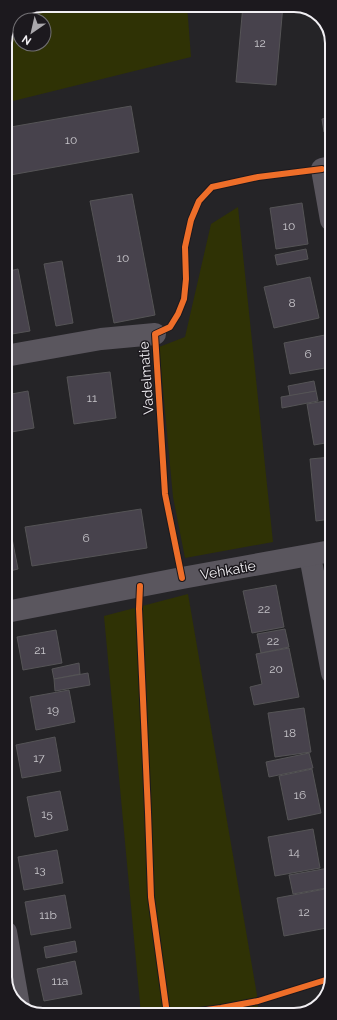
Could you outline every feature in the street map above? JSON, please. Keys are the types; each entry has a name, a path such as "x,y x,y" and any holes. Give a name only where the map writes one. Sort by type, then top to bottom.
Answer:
{"street":[{"path":"325,169 322,169 325,186"},
{"name":"Vadelmatie","path":"12,355 101,339 155,334"},
{"name":"Vehkatie","path":"12,611 325,552"},
{"path":"310,556 325,636"},
{"path":"12,966 17,994"}],"green space":[{"path":"52,12 188,12 191,57 12,101 12,52 52,52"},
{"path":"238,207 273,542 185,558 173,497 159,347 185,337 211,224"},
{"path":"188,594 258,1008 140,1008 104,616"}],"building":[{"path":"242,12 282,12 276,85 236,82"},
{"path":"131,106 139,152 12,175 12,127"},
{"path":"325,118 325,132 324,132 322,119"},
{"path":"132,194 155,315 114,323 90,201"},
{"path":"302,203 308,244 276,249 270,208"},
{"path":"306,249 308,259 277,265 275,255"},
{"path":"62,261 73,323 56,326 44,264"},
{"path":"18,269 30,331 12,334 12,270"},
{"path":"310,277 319,318 274,328 264,287"},
{"path":"325,335 325,368 290,374 284,343"},
{"path":"110,372 116,418 74,424 67,377"},
{"path":"314,381 316,391 290,396 288,386"},
{"path":"28,391 34,428 12,432 12,394"},
{"path":"316,391 318,401 282,408 281,397"},
{"path":"325,401 325,443 314,445 307,404"},
{"path":"325,458 325,520 316,521 310,459"},
{"path":"141,509 147,548 32,566 25,527"},
{"path":"12,538 18,569 12,570"},
{"path":"276,585 284,627 252,633 243,591"},
{"path":"285,629 289,647 261,653 257,634"},
{"path":"56,630 62,663 23,670 17,637"},
{"path":"289,648 299,697 254,705 250,687 262,684 256,654"},
{"path":"79,663 80,674 54,679 52,669"},
{"path":"88,673 90,685 55,691 54,679"},
{"path":"69,690 75,722 36,730 30,697"},
{"path":"304,708 311,752 275,757 268,713"},
{"path":"55,737 61,771 22,778 16,745"},
{"path":"309,753 313,768 269,777 266,762"},
{"path":"312,769 321,813 288,820 279,776"},
{"path":"60,791 68,830 35,837 27,797"},
{"path":"313,829 320,868 275,876 268,837"},
{"path":"57,850 63,883 24,890 18,857"},
{"path":"325,869 325,888 293,894 289,875"},
{"path":"325,889 325,928 284,936 277,898"},
{"path":"65,895 71,928 31,935 25,902"},
{"path":"75,941 77,952 46,958 44,947"},
{"path":"75,961 82,994 44,1001 37,969"}],"cycle path":[{"path":"182,578 165,494 155,334 170,327 178,314 184,299 186,279 185,247 191,220 199,201 212,187 258,177 322,169"},
{"path":"140,586 139,609 151,897 166,1008"},
{"path":"221,1008 258,1001 325,980"}]}
